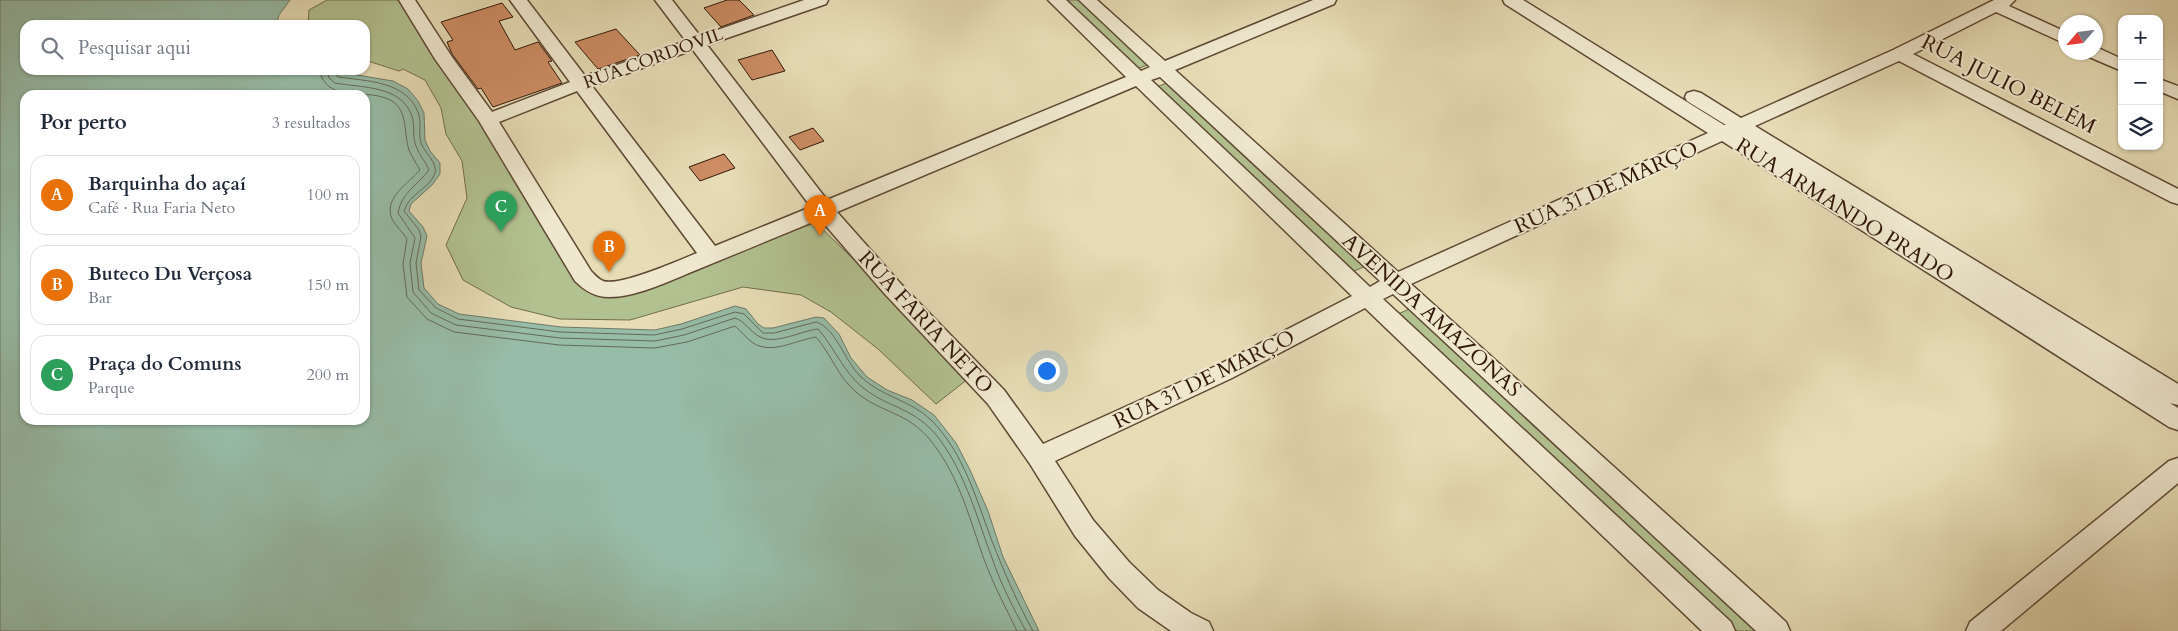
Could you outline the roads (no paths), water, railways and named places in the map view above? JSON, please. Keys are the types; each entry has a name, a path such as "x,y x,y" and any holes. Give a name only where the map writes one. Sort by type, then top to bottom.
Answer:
{"street":[{"path":"407,0 444,59 488,120 584,276 594,285 604,290 617,289 711,256 1328,0"},
{"path":"518,0 711,256"},
{"name":"RUA FARIA NETO","path":"663,0 824,210 892,288 996,397 1039,458 1084,528 1119,570 1148,599 1181,622 1199,631"},
{"name":"RUA CORDOVIL","path":"488,120 580,84 820,0"},
{"name":"AVENIDA AMAZONAS","path":"1056,0 1721,631"},
{"name":"AVENIDA AMAZONAS","path":"1088,0 1776,631"},
{"name":"RUA ARMANDO PRADO","path":"1511,0 1894,222 2178,396"},
{"name":"RUA ARMANDO PRADO","path":"1538,0 2178,420"},
{"path":"2002,3 2058,34"},
{"name":"RUA 31 DE MARÇO","path":"1039,458 1224,372 1420,270 1899,54 2002,3"},
{"name":"RUA JULIO BELÉM","path":"1899,54 2178,197"},
{"path":"2103,57 2118,64"},
{"path":"2163,86 2178,93"},
{"path":"1980,631 2178,468"}],"water":[{"path":"0,0 290,0 278,20 20,20 20,75 357,75 393,81 408,89 418,101 424,113 425,140 430,151 440,163 440,174 432,185 411,204 409,211 423,227 427,236 421,263 424,288 438,304 459,314 561,327 655,330 681,324 735,306 746,309 758,324 764,328 773,328 816,317 824,318 839,334 851,358 867,377 887,390 912,400 934,415 956,443 988,511 1003,557 1039,631 0,631"}],"place":[{"name":"Praça do Comuns","path":"501,232"},
{"name":"Barquinha do açaí","path":"820,236"},
{"name":"Buteco Du Verçosa","path":"609,272"}]}
